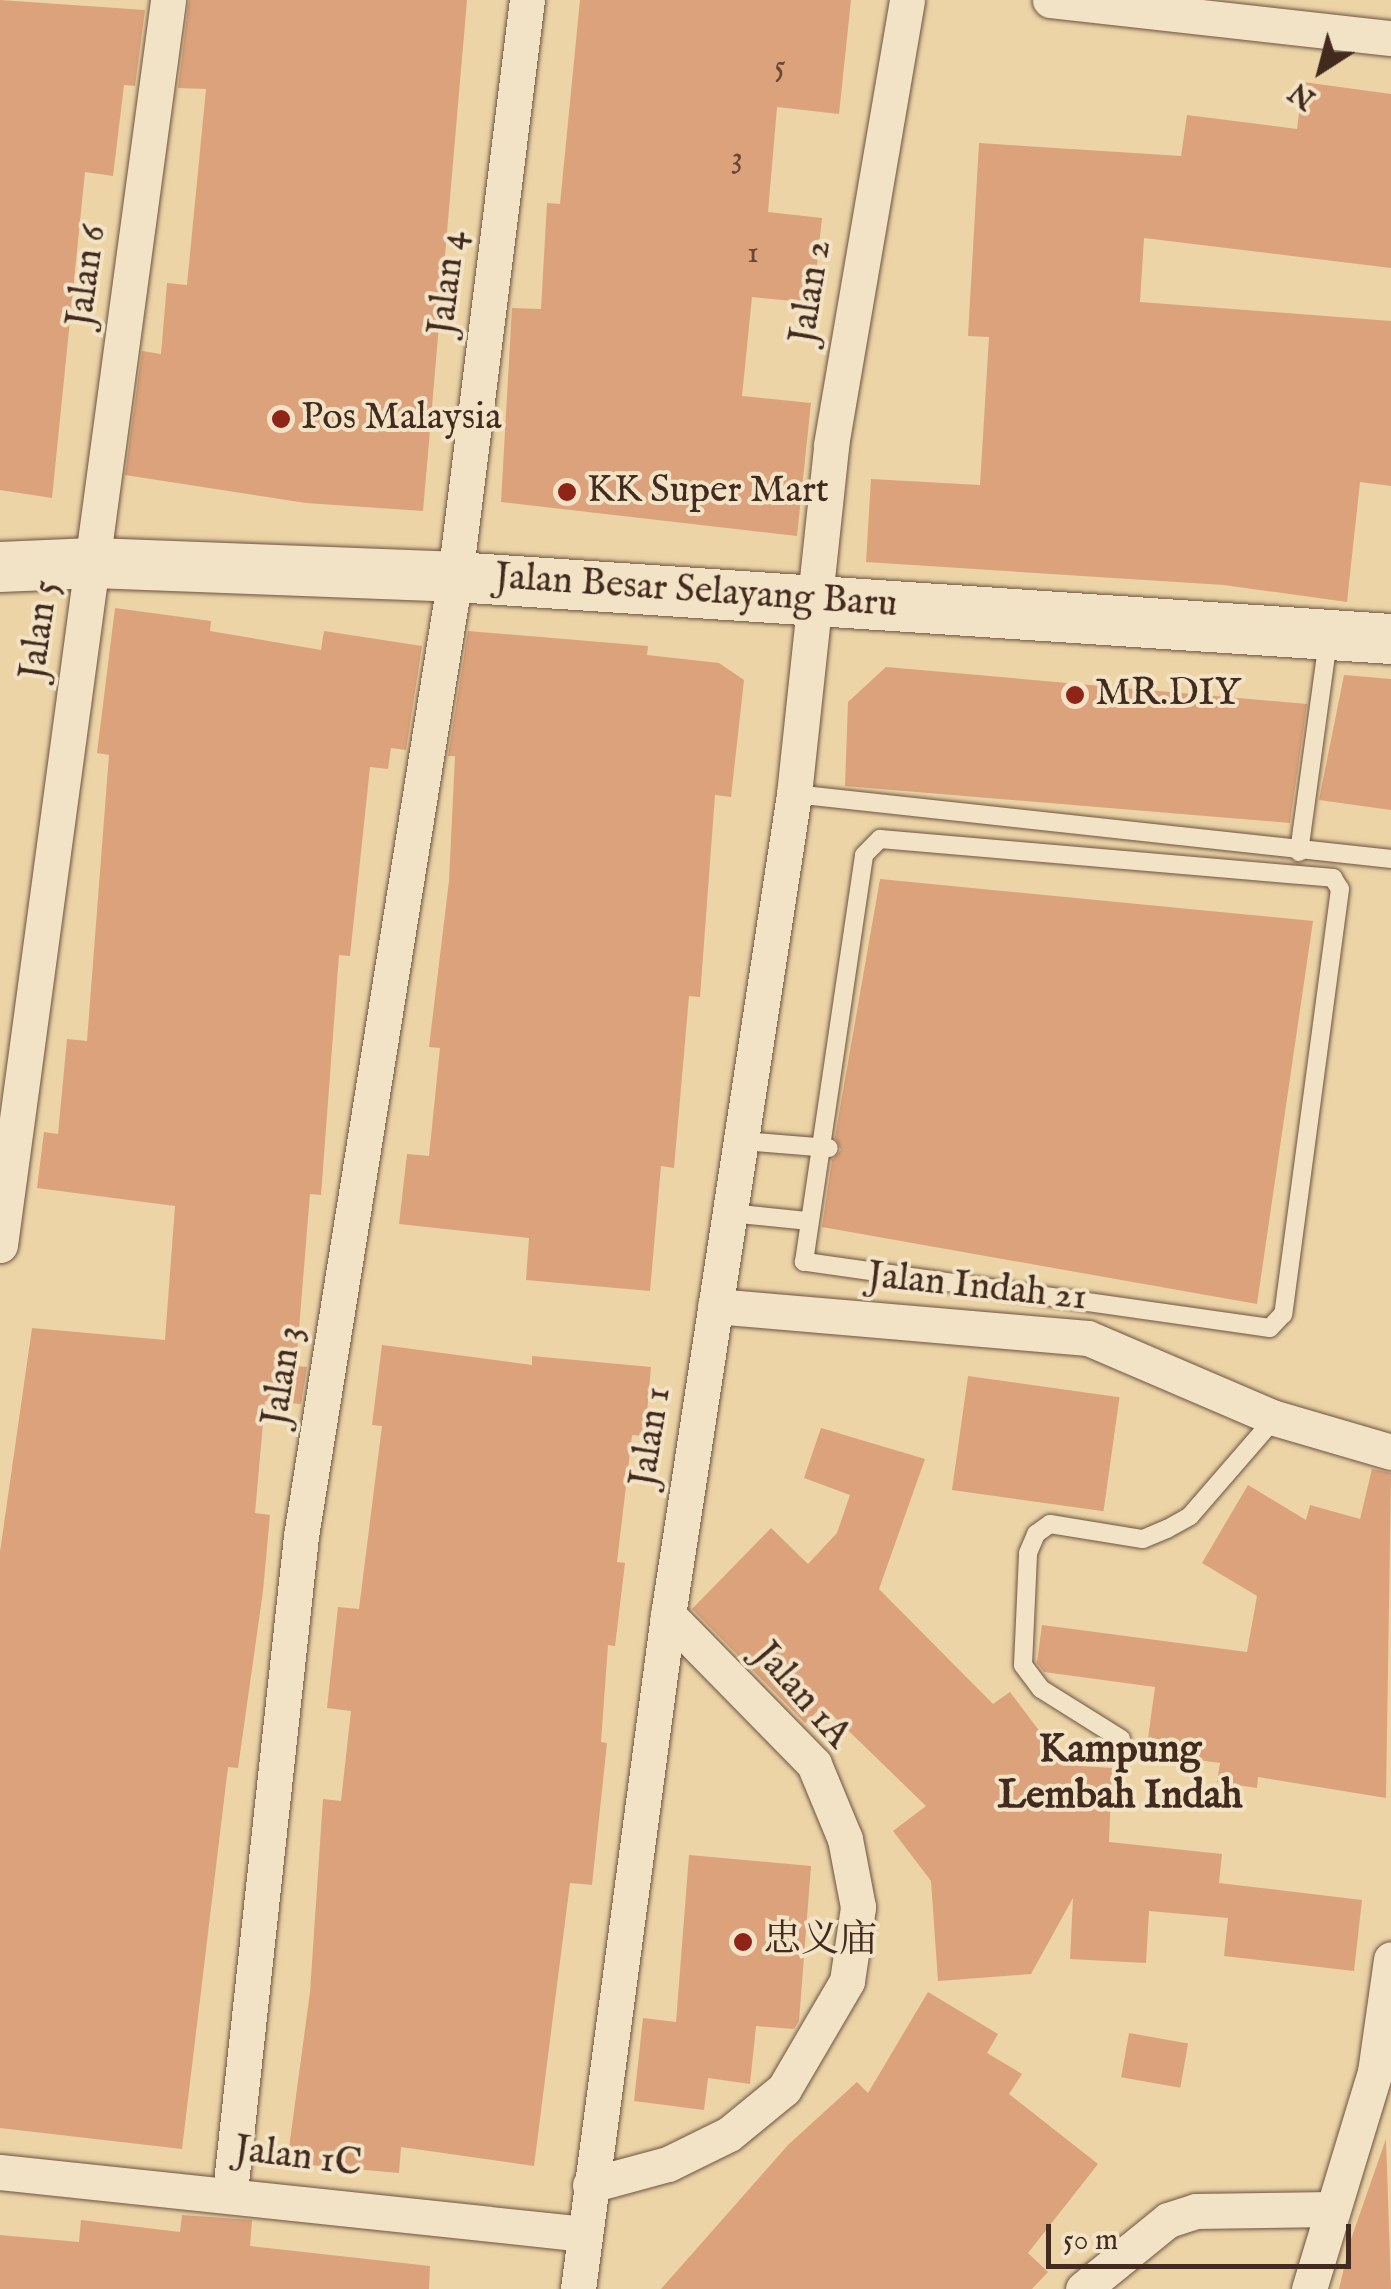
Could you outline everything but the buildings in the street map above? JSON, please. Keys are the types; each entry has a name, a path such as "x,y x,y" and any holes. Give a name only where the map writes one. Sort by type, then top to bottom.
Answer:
{"street":[{"name":"Jalan 6","path":"93,562 168,0"},
{"name":"Jalan 4","path":"454,577 528,0"},
{"name":"Jalan 2","path":"812,599 907,0"},
{"path":"1050,0 1391,38"},
{"name":"Jalan Besar Selayang Baru","path":"0,567 93,562 454,577 1328,635 1390,633"},
{"name":"Jalan 5","path":"0,1245 93,562"},
{"name":"Jalan 3","path":"230,2192 301,1536 454,577"},
{"name":"Jalan 1","path":"578,2289 668,1615 794,794 812,599"},
{"name":"Jalan Indah 21","path":"715,1306 1088,1338 1275,1418 1391,1452"},
{"name":"Jalan 1A","path":"590,2185 683,2156 729,2134 784,2089 847,1981 858,1907 845,1839 814,1764 668,1615"},
{"path":"1308,2289 1332,2209 1383,2074 1391,1959"},
{"name":"Jalan 1C","path":"0,2172 230,2192 585,2234"},
{"path":"1083,2289 1168,2220 1196,2211 1332,2209"}],"lane":[{"path":"1299,852 1328,635"},
{"path":"794,794 1391,859"},
{"path":"880,839 1320,873 1340,890 1283,1314 1270,1328 812,1268 804,1262 807,1221 824,1146 855,955 864,855 880,839"},
{"path":"742,1140 824,1146"},
{"path":"730,1213 807,1221"},
{"path":"1122,1739 1041,1689 1022,1666 1036,1534 1050,1524 1143,1539 1166,1530 1190,1516 1275,1418"}],"place":[{"name":"Pos Malaysia","path":"281,419"},
{"name":"KK Super Mart","path":"567,492"},
{"name":"MR.DIY","path":"1075,695"},
{"name":"忠义庙","path":"743,1942"}],"district":[{"name":"Kampung Lembah Indah","path":"1120,1774"}]}
